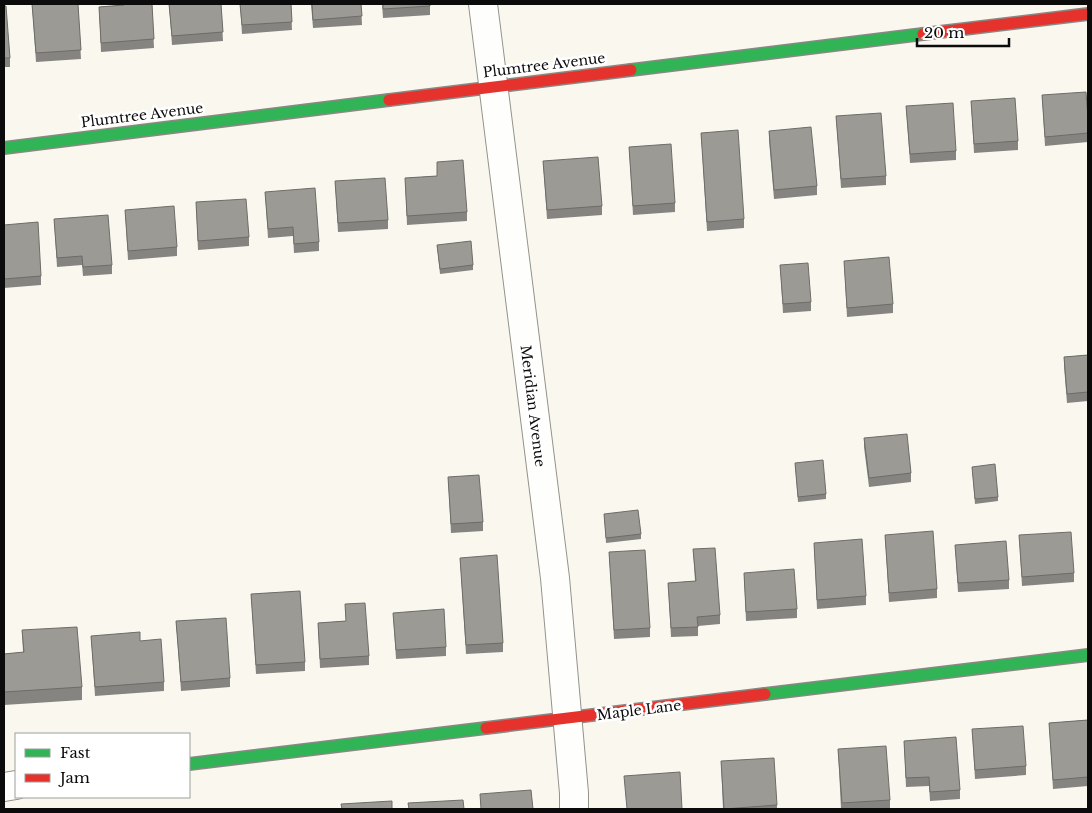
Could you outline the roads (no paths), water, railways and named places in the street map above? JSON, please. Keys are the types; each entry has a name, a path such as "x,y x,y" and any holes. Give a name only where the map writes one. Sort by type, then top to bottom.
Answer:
{"street":[{"name":"Meridian Avenue","path":"483,4 555,578 574,809"},
{"name":"Plumtree Avenue","path":"4,148 493,86 1088,14"},
{"name":"Maple Lane","path":"190,764 1088,655"}]}
